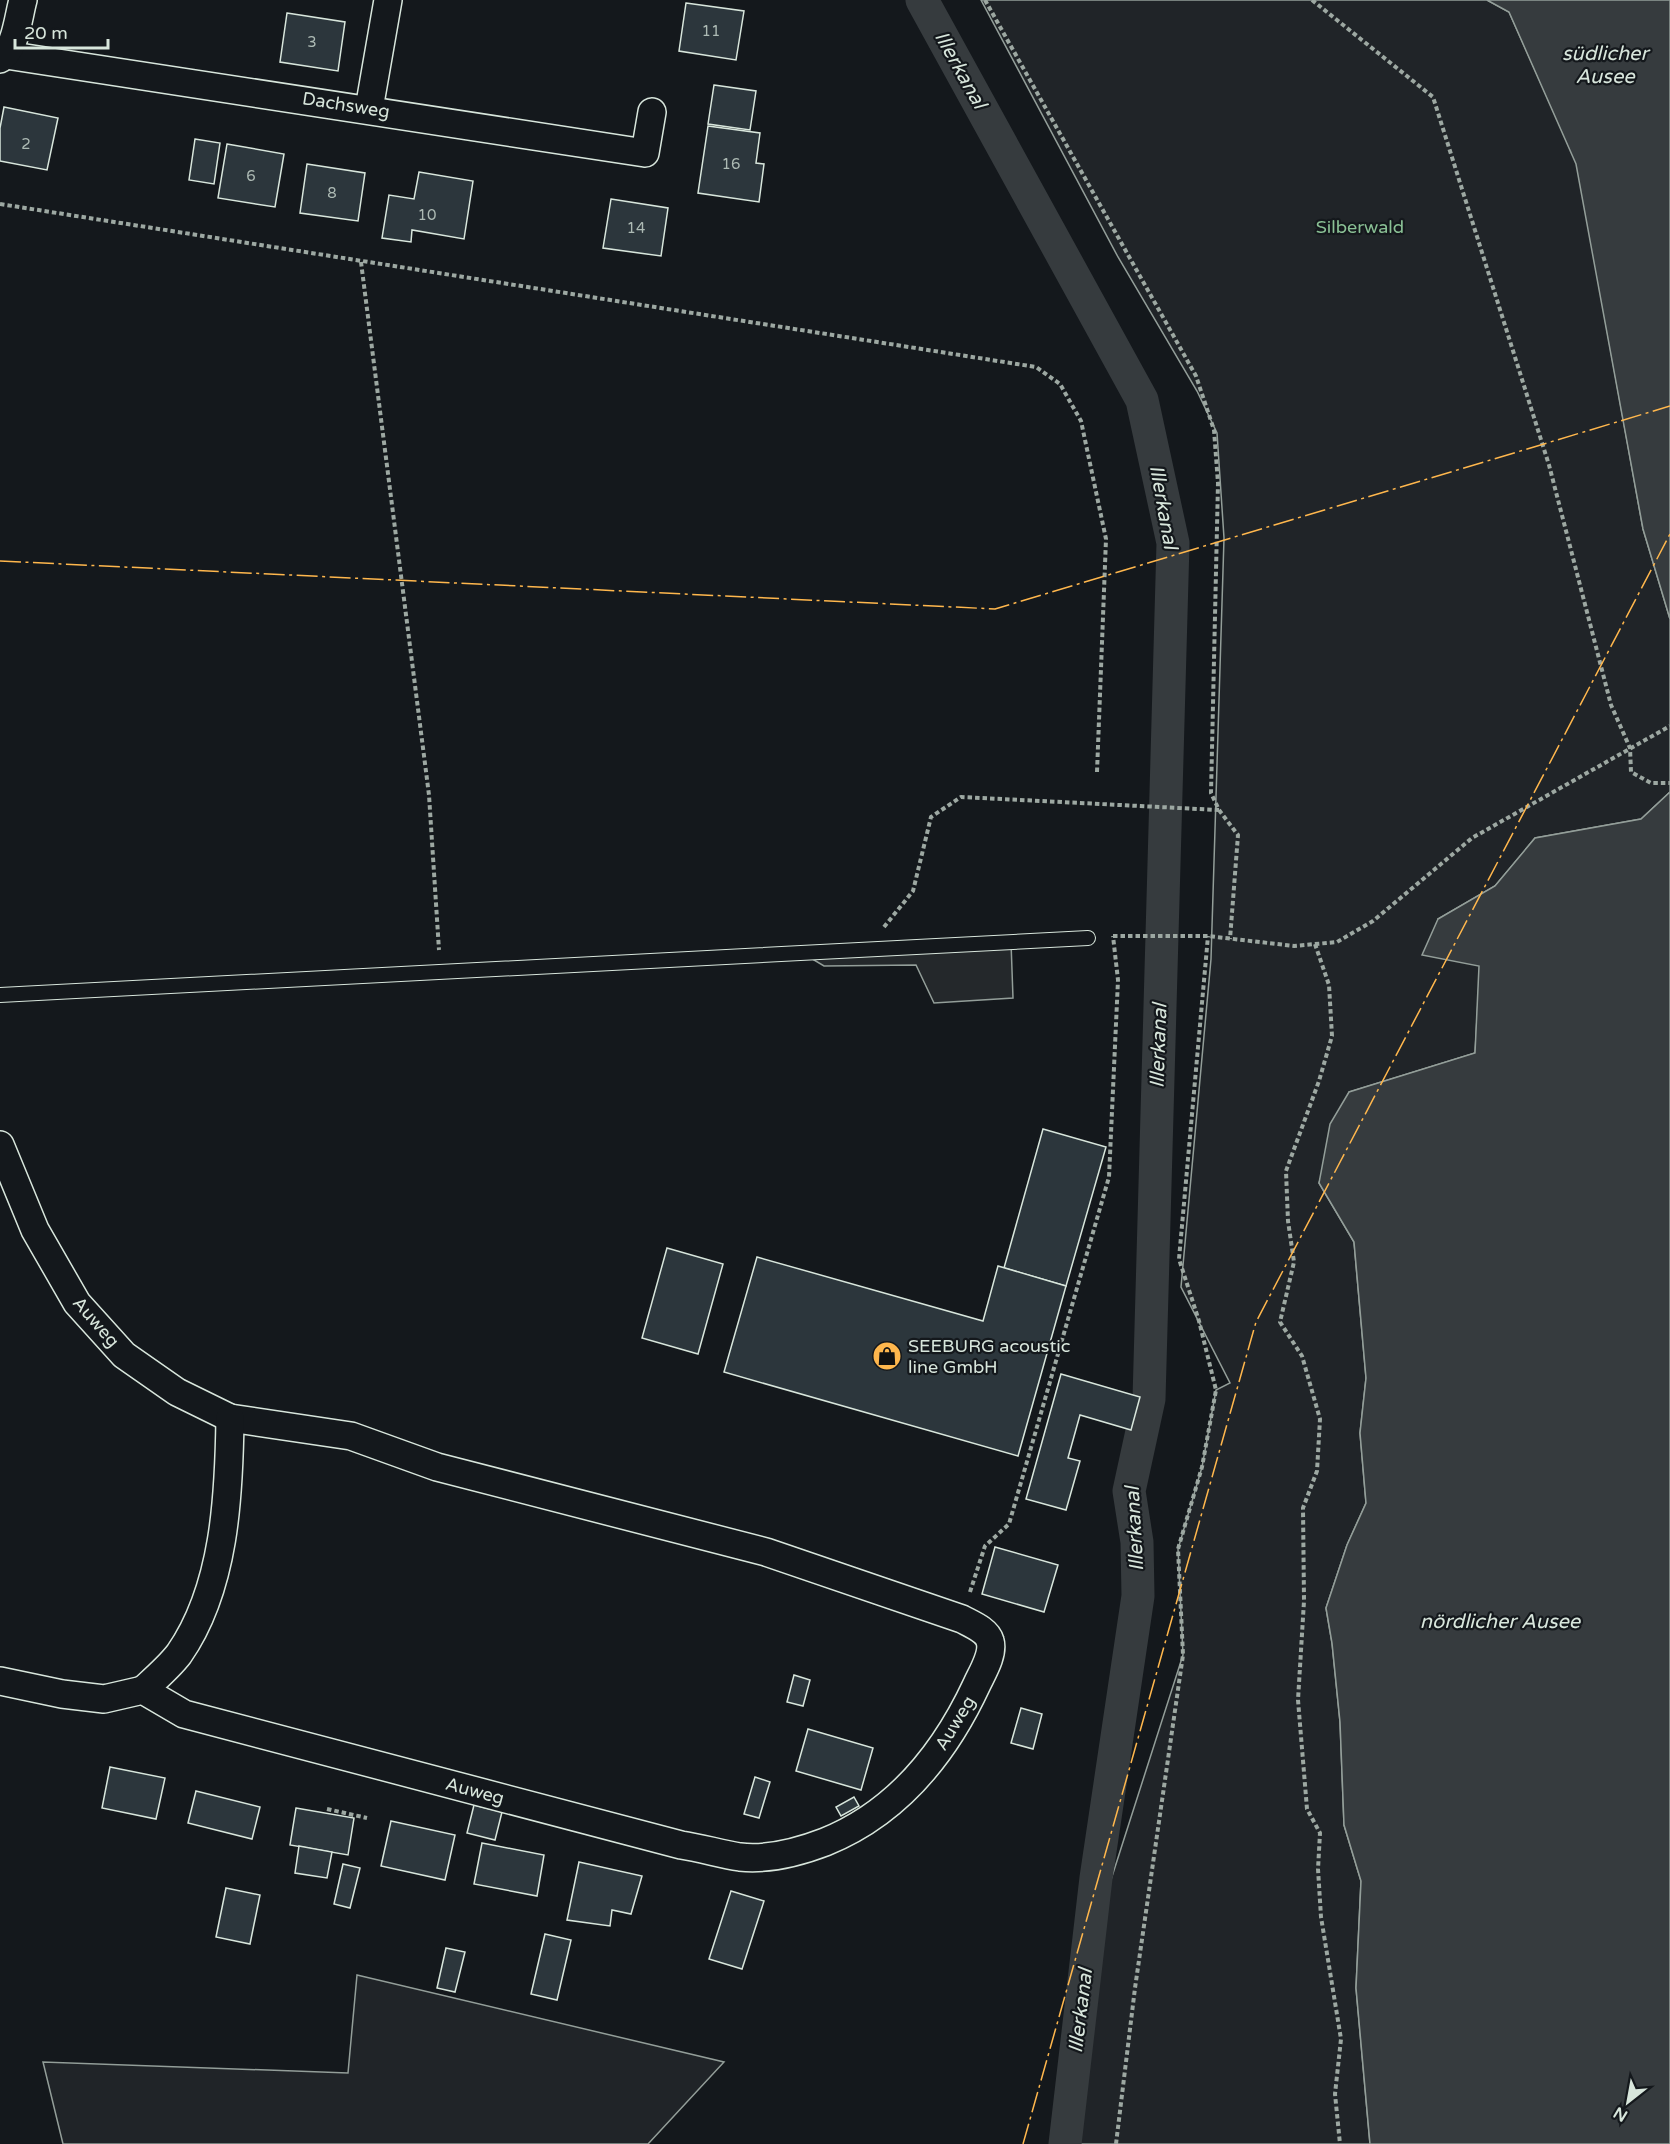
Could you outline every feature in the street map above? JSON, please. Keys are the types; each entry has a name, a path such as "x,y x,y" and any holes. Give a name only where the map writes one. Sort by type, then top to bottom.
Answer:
{"street":[{"path":"3,57 23,0"},
{"path":"369,109 388,0"},
{"name":"Dachsweg","path":"3,57 369,109 645,153 652,112"},
{"name":"Auweg","path":"0,1145 34,1230 77,1303 124,1355 177,1392 230,1418 351,1436 437,1467 766,1552 962,1619 984,1632 990,1640 985,1667 950,1737 925,1770 897,1799 863,1823 825,1842 783,1855 741,1857 670,1842 184,1714 143,1690"},
{"path":"0,1681 62,1694 104,1699 143,1690 178,1655 198,1619 214,1572 229,1484 230,1418"}],"lane":[{"path":"0,995 1088,938"}],"path":[{"path":"985,0 1196,376 1214,430 1218,483 1211,793 1219,810 1238,835 1230,939"},
{"path":"1312,0 1433,97 1549,465 1611,705 1630,748 1631,772 1651,783 1670,783"},
{"path":"0,204 1036,367 1060,384 1081,421 1106,539 1097,772"},
{"path":"361,262 429,795 441,973"},
{"path":"962,1619 985,1546 1009,1524 1109,1177 1118,980 1113,936 1208,936 1294,946 1337,942 1373,921 1472,838 1670,726"},
{"path":"866,950 913,891 931,817 961,797 1219,810"},
{"path":"1116,2144 1135,1988 1184,1655 1178,1549 1202,1467 1216,1390 1199,1321 1179,1259 1208,936"},
{"path":"1316,944 1329,985 1332,1036 1286,1171 1288,1221 1294,1262 1280,1323 1302,1356 1320,1419 1317,1471 1303,1508 1304,1601 1298,1700 1305,1757 1307,1809 1320,1833 1318,1869 1321,1917 1341,2039 1335,2094 1340,2144"},
{"path":"327,1809 367,1818"}],"green space":[{"name":"Silberwald","path":"981,0 1487,0 1509,12 1577,164 1643,529 1670,619 1670,792 1641,819 1535,838 1495,886 1438,919 1480,966 1475,1053 1349,1092 1319,1183 1354,1242 1366,1378 1360,1433 1366,1503 1347,1545 1326,1608 1340,1722 1344,1825 1361,1881 1356,1988 1370,2144 1080,2144 1108,1889 1183,1655 1178,1549 1202,1467 1216,1390 1230,1383 1181,1287 1211,959 1224,538 1217,433 1197,391 1118,257"},
{"path":"357,1975 724,2062 648,2144 63,2144 43,2062 348,2073"}],"shaded area":[{"path":"1011,942 1013,998 934,1003 916,965 824,966 804,954"}],"water":[{"name":"südlicher Ausee","path":"1487,0 1670,0 1670,619 1643,529 1576,164 1509,12"},
{"name":"nördlicher Ausee","path":"1670,792 1670,2144 1370,2144 1356,1988 1361,1881 1344,1825 1340,1722 1326,1608 1347,1545 1366,1503 1360,1433 1366,1378 1354,1242 1319,1183 1330,1124 1349,1092 1475,1053 1479,966 1422,955 1438,919 1495,886 1535,838 1641,819"}],"building":[{"path":"686,3 744,11 736,60 679,51"},
{"path":"287,13 345,22 338,71 280,62"},
{"path":"714,85 756,91 750,130 708,124"},
{"path":"4,107 58,118 47,170 0,161 0,128"},
{"path":"708,126 760,133 756,163 764,164 759,202 698,193"},
{"path":"195,139 220,143 214,184 189,180"},
{"path":"227,144 284,154 275,207 218,198"},
{"path":"307,164 365,173 358,221 300,213"},
{"path":"419,172 473,181 464,239 412,230 411,242 382,238 389,195 414,199"},
{"path":"611,199 668,208 661,256 603,248"},
{"path":"1043,1129 1106,1147 1066,1286 1004,1268"},
{"path":"667,1248 723,1264 698,1354 642,1338"},
{"name":"SEEBURG acoustic line GmbH","path":"757,1257 983,1321 998,1266 1066,1286 1018,1456 724,1372"},
{"path":"1061,1374 1140,1397 1131,1430 1080,1415 1068,1458 1080,1461 1066,1510 1026,1499"},
{"path":"995,1547 1058,1565 1044,1612 982,1594"},
{"path":"794,1675 810,1680 803,1706 787,1702"},
{"path":"1021,1708 1042,1714 1033,1749 1011,1743"},
{"path":"808,1729 873,1748 861,1790 796,1771"},
{"path":"110,1767 165,1778 156,1819 102,1808"},
{"path":"755,1777 770,1782 759,1818 744,1814"},
{"path":"196,1791 260,1807 252,1839 188,1823"},
{"path":"854,1797 859,1806 841,1816 836,1807"},
{"path":"474,1805 502,1812 495,1840 467,1833"},
{"path":"296,1808 354,1818 348,1855 290,1845"},
{"path":"391,1821 455,1835 445,1880 381,1866"},
{"path":"482,1843 544,1855 537,1896 474,1884"},
{"path":"299,1846 332,1852 327,1878 295,1873"},
{"path":"579,1862 642,1876 631,1914 612,1910 610,1926 567,1920"},
{"path":"343,1864 360,1868 350,1908 334,1904"},
{"path":"226,1888 260,1895 250,1944 216,1937"},
{"path":"731,1891 764,1901 742,1969 709,1959"},
{"path":"545,1934 571,1940 557,2000 531,1994"},
{"path":"446,1948 465,1952 455,1992 437,1988"}],"waterway":[{"name":"Illerkanal","path":"922,0 1142,400 1173,543 1149,1399 1129,1491 1137,1542 1138,1596 1096,1878 1065,2144"}],"power":[{"path":"0,561 995,609 1670,406"},
{"path":"1023,2144 1256,1322 1670,534"}],"place":[{"name":"SEEBURG acoustic line GmbH","path":"887,1356"}]}
